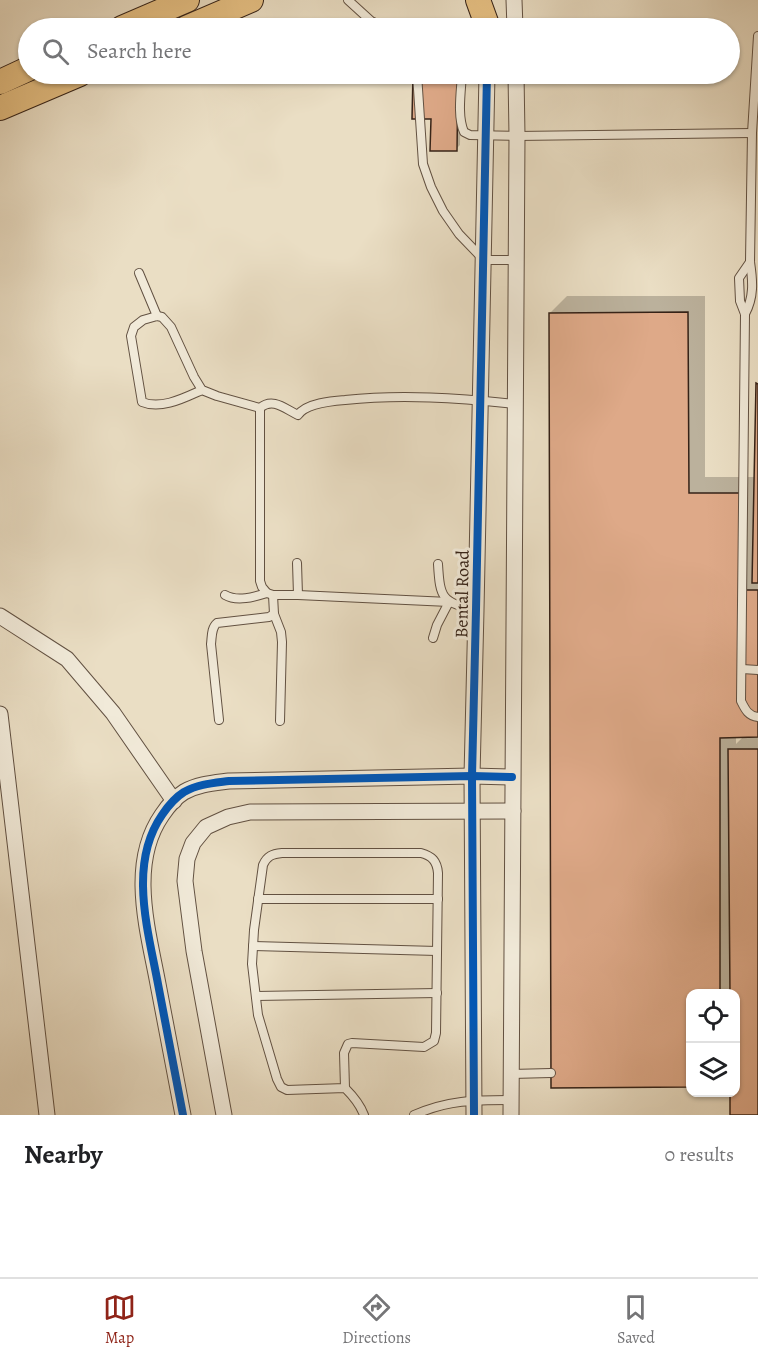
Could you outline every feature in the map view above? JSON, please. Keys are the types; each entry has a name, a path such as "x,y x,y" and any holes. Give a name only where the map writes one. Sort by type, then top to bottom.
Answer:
{"main road":[{"path":"145,18 187,0"},
{"path":"209,18 251,0"},
{"path":"0,82 18,74"},
{"path":"0,108 56,84"}],"street":[{"path":"514,0 515,18"},
{"name":"Bental Road","path":"474,1107 472,776 487,84"},
{"path":"511,1108 516,84"},
{"path":"0,616 67,659 113,713 174,801"},
{"path":"0,714 47,1115"},
{"path":"183,1115 146,916 143,875 153,828 168,806 183,792 205,784 229,781 512,777"},
{"path":"224,1115 194,951 185,882 187,859 193,843 206,827 228,817 250,812 513,811"}],"lane":[{"path":"348,0 368,18"},
{"path":"745,314 751,302 752,133 758,36"},
{"path":"418,84 423,164 443,211 459,234 484,260 516,260"},
{"path":"462,84 462,127 464,132 470,135 752,133"},
{"path":"750,262 739,278 740,301 745,314 741,701 747,713 758,717"},
{"path":"140,273 157,316"},
{"path":"202,390 160,405 142,402 132,347 131,331 134,327 143,320 162,317 171,327 202,390 260,408"},
{"path":"260,408 267,404 277,404 298,414 300,411 325,402 377,396 437,397 514,404"},
{"path":"260,408 260,581 262,587 270,594 281,632 280,721"},
{"path":"297,563 298,595"},
{"path":"438,564 441,592 449,602"},
{"path":"225,595 229,598 270,594 449,602 476,610"},
{"path":"433,638 449,602"},
{"path":"219,720 211,644 214,626 217,623 269,617 274,614"},
{"path":"742,669 758,670"},
{"path":"345,1088 290,1090 281,1087 277,1078 258,1015 252,964 263,865 270,855 282,853 421,853 428,855 434,859 438,868 436,1033 434,1041 424,1047 348,1044 344,1053 345,1088 355,1098 364,1115"},
{"path":"258,899 438,899"},
{"path":"253,946 437,951"},
{"path":"256,996 437,993"},
{"path":"511,1074 551,1073"},
{"path":"414,1115 429,1108 456,1102 474,1107 511,1108"}],"building":[{"path":"413,84 458,84 457,151 430,151 431,119 412,119"},
{"path":"688,312 689,493 745,493 745,590 758,590 758,737 720,738 720,989 686,989 686,1087 551,1088 549,313"},
{"path":"756,383 758,384 758,583 752,583"},
{"path":"728,749 758,749 758,1115 730,1115 730,1097 740,1097 740,989 730,989"}],"cycle path":[{"path":"474,1115 472,776 487,84"},
{"path":"183,1115 146,920 143,876 152,834 172,802 184,792 195,787 229,781 512,777"}]}
